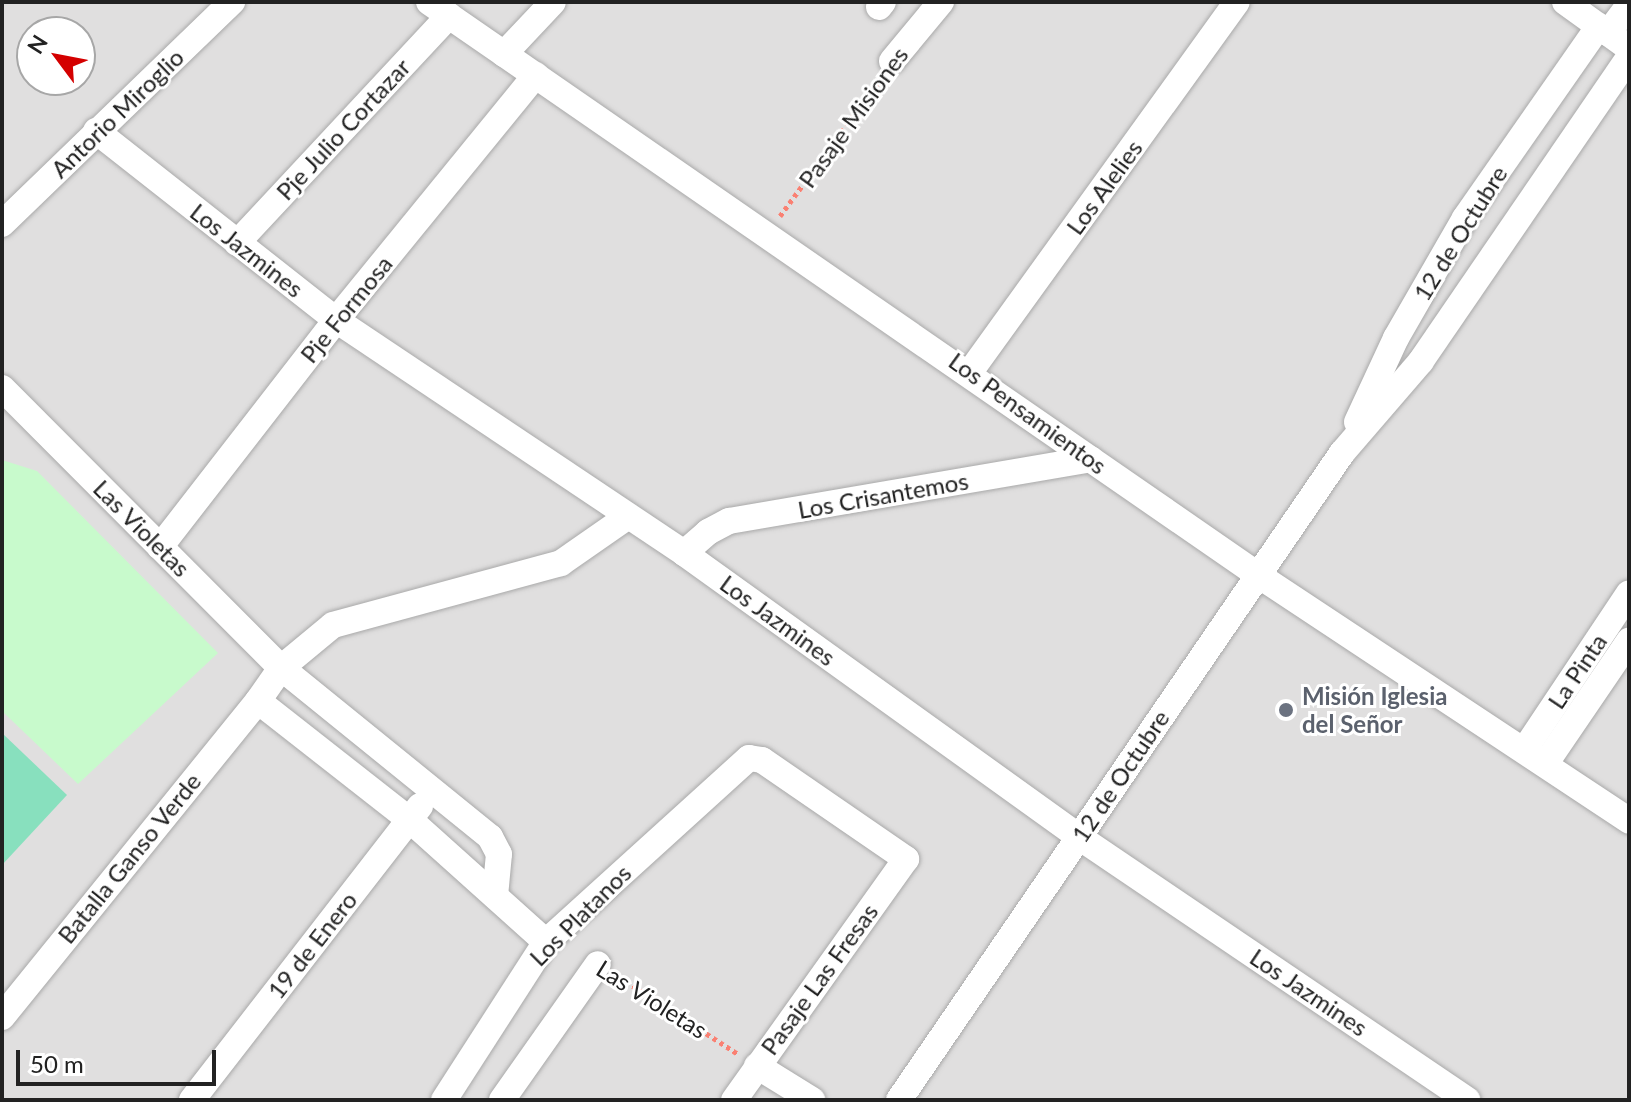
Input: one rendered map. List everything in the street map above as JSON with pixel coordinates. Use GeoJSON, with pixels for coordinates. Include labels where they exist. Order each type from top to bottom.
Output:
{"type":"FeatureCollection","features":[{"type":"Feature","properties":{"kind":"street","name":"Antorio Miroglio"},"geometry":{"type":"LineString","coordinates":[[2,224],[232,2]]}},
{"type":"Feature","properties":{"kind":"street"},"geometry":{"type":"LineString","coordinates":[[504,54],[553,2]]}},
{"type":"Feature","properties":{"kind":"street"},"geometry":{"type":"LineString","coordinates":[[909,40],[920,2]]}},
{"type":"Feature","properties":{"kind":"street","name":"Pasaje Misiones"},"geometry":{"type":"LineString","coordinates":[[892,61],[941,2]]}},
{"type":"Feature","properties":{"kind":"street","name":"Los Alelies"},"geometry":{"type":"LineString","coordinates":[[970,372],[1237,2]]}},
{"type":"Feature","properties":{"kind":"street"},"geometry":{"type":"LineString","coordinates":[[1565,2],[1612,36]]}},
{"type":"Feature","properties":{"kind":"street","name":"12 de Octubre"},"geometry":{"type":"LineString","coordinates":[[1342,453],[1396,338],[1465,218],[1612,36],[1629,5]]}},
{"type":"Feature","properties":{"kind":"street","name":"Los Pensamientos"},"geometry":{"type":"LineString","coordinates":[[439,9],[970,372],[1258,575],[1629,821]]}},
{"type":"Feature","properties":{"kind":"street","name":"Pje Julio Cortazar"},"geometry":{"type":"LineString","coordinates":[[237,243],[439,9]]}},
{"type":"Feature","properties":{"kind":"street","name":"12 de Octubre"},"geometry":{"type":"LineString","coordinates":[[900,1100],[1342,453],[1421,361],[1629,57]]}},
{"type":"Feature","properties":{"kind":"street","name":"Pje Formosa"},"geometry":{"type":"LineString","coordinates":[[160,547],[336,320],[536,75]]}},
{"type":"Feature","properties":{"kind":"street","name":"Los Jazmines"},"geometry":{"type":"LineString","coordinates":[[96,131],[336,320],[684,553],[1079,837],[1467,1100]]}},
{"type":"Feature","properties":{"kind":"street","name":"Las Violetas"},"geometry":{"type":"LineString","coordinates":[[2,388],[281,668],[490,837],[499,854],[495,896]]}},
{"type":"Feature","properties":{"kind":"street","name":"Los Crisantemos"},"geometry":{"type":"LineString","coordinates":[[684,553],[708,532],[729,521],[1091,459]]}},
{"type":"Feature","properties":{"kind":"street"},"geometry":{"type":"LineString","coordinates":[[546,942],[410,820],[258,701],[281,668],[333,625],[561,563],[627,517]]}},
{"type":"Feature","properties":{"kind":"street","name":"La Pinta"},"geometry":{"type":"LineString","coordinates":[[1535,756],[1629,593]]}},
{"type":"Feature","properties":{"kind":"street","name":"La Pinta"},"geometry":{"type":"LineString","coordinates":[[1535,756],[1629,641]]}},
{"type":"Feature","properties":{"kind":"street","name":"Batalla Ganso Verde"},"geometry":{"type":"LineString","coordinates":[[2,1017],[258,701]]}},
{"type":"Feature","properties":{"kind":"street","name":"Los Platanos"},"geometry":{"type":"LineString","coordinates":[[444,1100],[546,942],[749,758],[762,760],[906,859]]}},
{"type":"Feature","properties":{"kind":"street","name":"19 de Enero"},"geometry":{"type":"LineString","coordinates":[[192,1100],[433,790]]}},
{"type":"Feature","properties":{"kind":"street","name":"Pasaje Las Fresas"},"geometry":{"type":"LineString","coordinates":[[734,1100],[906,859]]}},
{"type":"Feature","properties":{"kind":"street","name":"Los Platanos"},"geometry":{"type":"LineString","coordinates":[[502,1100],[598,964]]}},
{"type":"Feature","properties":{"kind":"street"},"geometry":{"type":"LineString","coordinates":[[757,1066],[812,1100]]}},
{"type":"Feature","properties":{"kind":"path","name":"Pasaje Misiones"},"geometry":{"type":"LineString","coordinates":[[767,233],[892,61]]}},
{"type":"Feature","properties":{"kind":"path","name":"Las Violetas"},"geometry":{"type":"LineString","coordinates":[[598,964],[757,1066]]}},
{"type":"Feature","properties":{"kind":"shaded area"},"geometry":{"type":"Polygon","coordinates":[[[2,2],[1629,2],[1629,1100],[2,1100],[2,2]]]}},
{"type":"Feature","properties":{"kind":"green space"},"geometry":{"type":"Polygon","coordinates":[[[2,460],[37,471],[218,653],[78,784],[2,711],[2,460]]]}},
{"type":"Feature","properties":{"kind":"green space"},"geometry":{"type":"Polygon","coordinates":[[[2,733],[67,795],[2,865],[2,733]]]}},
{"type":"Feature","properties":{"kind":"place","name":"Misión Iglesia del Señor"},"geometry":{"type":"Point","coordinates":[1286,710]}}]}
